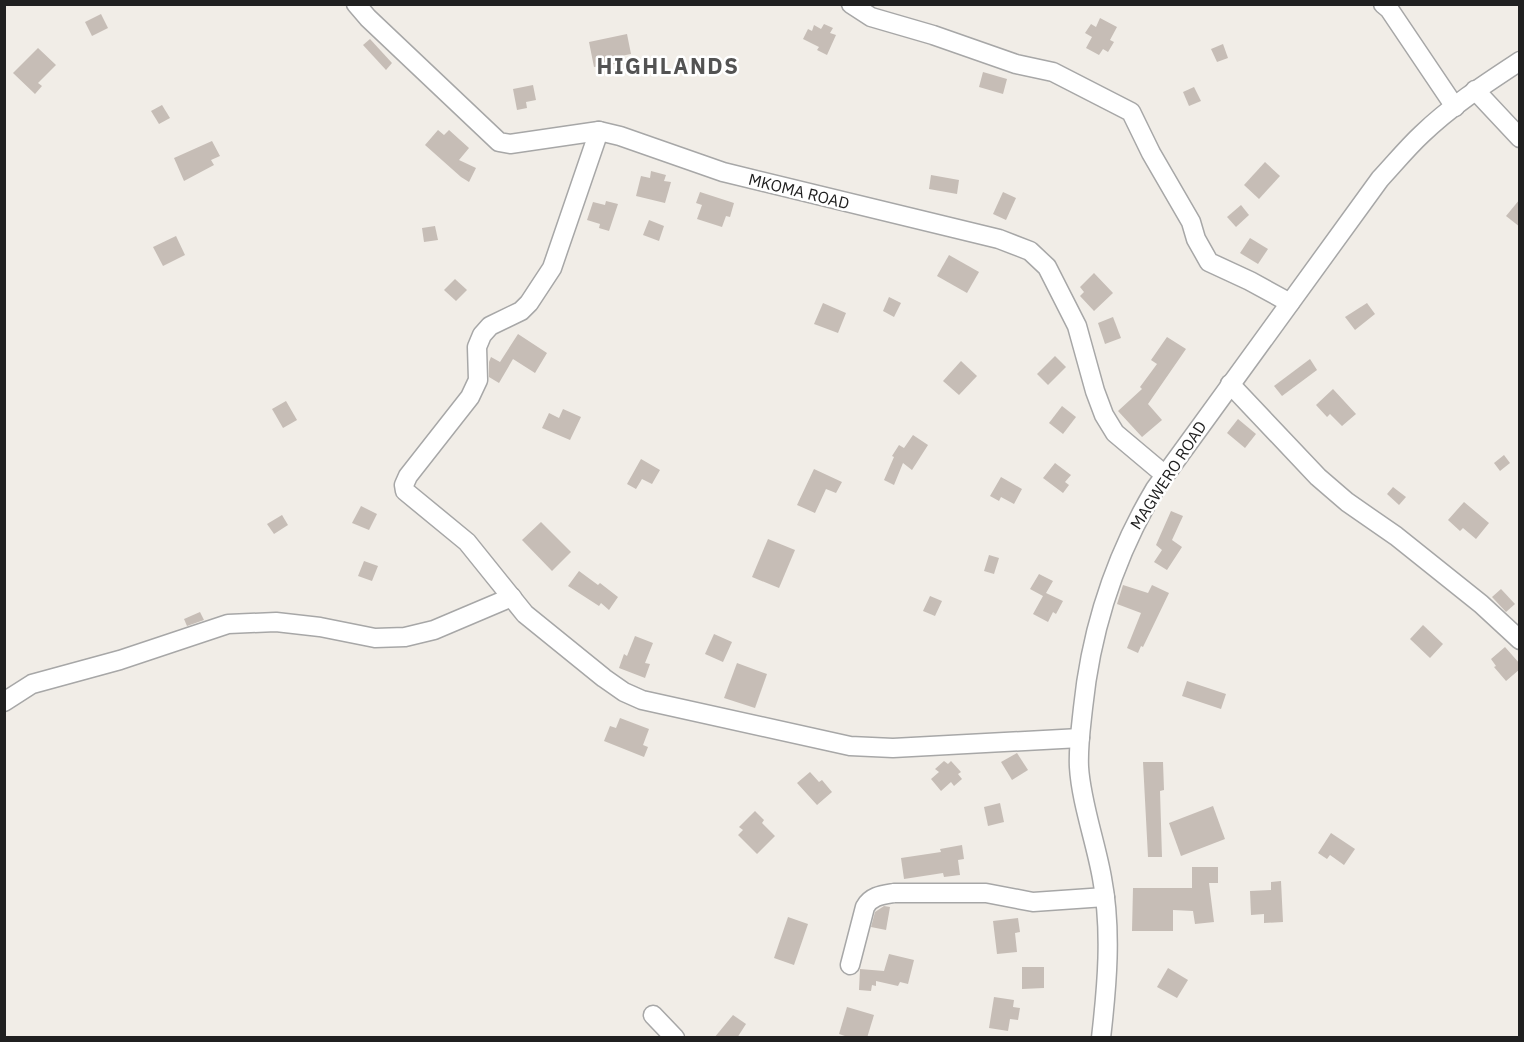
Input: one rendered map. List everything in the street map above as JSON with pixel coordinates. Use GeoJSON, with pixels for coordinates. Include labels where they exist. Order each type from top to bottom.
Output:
{"type":"FeatureCollection","features":[{"type":"Feature","properties":{"kind":"street","name":"MKOMA ROAD"},"geometry":{"type":"LineString","coordinates":[[356,4],[425,73],[500,142],[510,144],[599,131],[620,136],[723,172],[999,239],[1030,250],[1047,267],[1077,326],[1095,391],[1114,433],[1165,475]]}},
{"type":"Feature","properties":{"kind":"street"},"geometry":{"type":"LineString","coordinates":[[851,4],[871,17],[933,35],[1016,64],[1053,72],[1131,112],[1151,153],[1191,222],[1196,239],[1209,262],[1290,303]]}},
{"type":"Feature","properties":{"kind":"street"},"geometry":{"type":"LineString","coordinates":[[1383,4],[1389,9],[1455,107]]}},
{"type":"Feature","properties":{"kind":"street","name":"MAGWERO ROAD"},"geometry":{"type":"LineString","coordinates":[[1101,1038],[1107,963],[1105,897],[1080,776],[1080,738],[1093,642],[1129,535],[1165,475],[1380,179],[1422,135],[1475,90],[1520,62]]}},
{"type":"Feature","properties":{"kind":"street"},"geometry":{"type":"LineString","coordinates":[[1475,90],[1520,138]]}},
{"type":"Feature","properties":{"kind":"street"},"geometry":{"type":"LineString","coordinates":[[599,131],[552,268],[529,303],[520,311],[490,326],[482,335],[477,347],[478,380],[470,397],[408,476],[404,485],[405,491],[467,542],[525,614],[604,678],[624,692],[642,700],[850,746],[893,748],[1080,738]]}},
{"type":"Feature","properties":{"kind":"street"},"geometry":{"type":"LineString","coordinates":[[1230,384],[1318,477],[1347,502],[1396,536],[1481,604],[1520,640]]}},
{"type":"Feature","properties":{"kind":"street"},"geometry":{"type":"LineString","coordinates":[[4,702],[32,684],[120,660],[228,624],[276,622],[320,627],[375,638],[405,637],[434,630],[512,597]]}},
{"type":"Feature","properties":{"kind":"street"},"geometry":{"type":"LineString","coordinates":[[850,965],[866,904],[880,895],[987,893],[1033,902],[1105,897]]}},
{"type":"Feature","properties":{"kind":"street"},"geometry":{"type":"LineString","coordinates":[[653,1015],[675,1038]]}},
{"type":"Feature","properties":{"kind":"building"},"geometry":{"type":"Polygon","coordinates":[[[101,14],[108,28],[92,36],[85,22],[101,14]]]}},
{"type":"Feature","properties":{"kind":"building"},"geometry":{"type":"Polygon","coordinates":[[[1100,18],[1117,27],[1110,40],[1114,42],[1108,52],[1103,49],[1099,55],[1086,48],[1092,37],[1085,33],[1091,24],[1096,27],[1100,18]]]}},
{"type":"Feature","properties":{"kind":"building"},"geometry":{"type":"Polygon","coordinates":[[[824,24],[833,28],[830,33],[836,35],[827,55],[817,50],[819,47],[803,39],[808,29],[812,31],[814,25],[821,29],[824,24]]]}},
{"type":"Feature","properties":{"kind":"building"},"geometry":{"type":"Polygon","coordinates":[[[627,34],[631,54],[621,56],[623,63],[594,67],[589,42],[627,34]]]}},
{"type":"Feature","properties":{"kind":"building"},"geometry":{"type":"Polygon","coordinates":[[[370,39],[392,63],[386,70],[363,45],[370,39]]]}},
{"type":"Feature","properties":{"kind":"building"},"geometry":{"type":"Polygon","coordinates":[[[1223,44],[1228,58],[1217,62],[1211,49],[1223,44]]]}},
{"type":"Feature","properties":{"kind":"building"},"geometry":{"type":"Polygon","coordinates":[[[38,48],[56,65],[38,83],[42,86],[35,94],[13,73],[38,48]]]}},
{"type":"Feature","properties":{"kind":"building"},"geometry":{"type":"Polygon","coordinates":[[[983,72],[1007,79],[1003,94],[979,87],[983,72]]]}},
{"type":"Feature","properties":{"kind":"building"},"geometry":{"type":"Polygon","coordinates":[[[533,85],[536,100],[526,102],[527,108],[517,110],[513,89],[533,85]]]}},
{"type":"Feature","properties":{"kind":"building"},"geometry":{"type":"Polygon","coordinates":[[[1194,87],[1201,101],[1189,106],[1183,92],[1194,87]]]}},
{"type":"Feature","properties":{"kind":"building"},"geometry":{"type":"Polygon","coordinates":[[[162,105],[170,118],[159,124],[151,111],[162,105]]]}},
{"type":"Feature","properties":{"kind":"building"},"geometry":{"type":"Polygon","coordinates":[[[438,130],[444,135],[449,130],[469,148],[459,160],[476,168],[469,182],[425,145],[438,130]]]}},
{"type":"Feature","properties":{"kind":"building"},"geometry":{"type":"Polygon","coordinates":[[[212,141],[220,156],[211,160],[214,165],[184,181],[174,158],[212,141]]]}},
{"type":"Feature","properties":{"kind":"building"},"geometry":{"type":"Polygon","coordinates":[[[1265,162],[1280,176],[1259,199],[1244,185],[1265,162]]]}},
{"type":"Feature","properties":{"kind":"building"},"geometry":{"type":"Polygon","coordinates":[[[651,171],[666,175],[664,181],[671,182],[665,203],[636,196],[641,176],[650,178],[651,171]]]}},
{"type":"Feature","properties":{"kind":"building"},"geometry":{"type":"Polygon","coordinates":[[[931,175],[959,180],[957,194],[929,189],[931,175]]]}},
{"type":"Feature","properties":{"kind":"building"},"geometry":{"type":"Polygon","coordinates":[[[700,192],[734,203],[730,217],[726,216],[722,227],[697,219],[702,205],[696,203],[700,192]]]}},
{"type":"Feature","properties":{"kind":"building"},"geometry":{"type":"Polygon","coordinates":[[[1003,192],[1016,198],[1006,220],[993,214],[1003,192]]]}},
{"type":"Feature","properties":{"kind":"building"},"geometry":{"type":"Polygon","coordinates":[[[1520,199],[1520,227],[1506,216],[1520,199]]]}},
{"type":"Feature","properties":{"kind":"building"},"geometry":{"type":"Polygon","coordinates":[[[606,201],[618,204],[609,231],[599,228],[600,224],[587,220],[593,202],[605,205],[606,201]]]}},
{"type":"Feature","properties":{"kind":"building"},"geometry":{"type":"Polygon","coordinates":[[[1241,205],[1249,215],[1236,227],[1227,217],[1241,205]]]}},
{"type":"Feature","properties":{"kind":"building"},"geometry":{"type":"Polygon","coordinates":[[[649,220],[664,226],[659,241],[643,235],[649,220]]]}},
{"type":"Feature","properties":{"kind":"building"},"geometry":{"type":"Polygon","coordinates":[[[435,226],[438,240],[424,242],[422,228],[435,226]]]}},
{"type":"Feature","properties":{"kind":"building"},"geometry":{"type":"Polygon","coordinates":[[[176,236],[185,255],[163,266],[153,247],[176,236]]]}},
{"type":"Feature","properties":{"kind":"building"},"geometry":{"type":"Polygon","coordinates":[[[1250,238],[1268,249],[1258,264],[1240,253],[1250,238]]]}},
{"type":"Feature","properties":{"kind":"building"},"geometry":{"type":"Polygon","coordinates":[[[949,255],[979,272],[967,293],[937,276],[949,255]]]}},
{"type":"Feature","properties":{"kind":"building"},"geometry":{"type":"Polygon","coordinates":[[[1094,273],[1113,293],[1094,311],[1080,296],[1084,292],[1080,287],[1094,273]]]}},
{"type":"Feature","properties":{"kind":"building"},"geometry":{"type":"Polygon","coordinates":[[[455,279],[467,290],[456,301],[444,290],[455,279]]]}},
{"type":"Feature","properties":{"kind":"building"},"geometry":{"type":"Polygon","coordinates":[[[889,297],[901,303],[894,317],[883,311],[889,297]]]}},
{"type":"Feature","properties":{"kind":"building"},"geometry":{"type":"Polygon","coordinates":[[[823,303],[846,313],[838,333],[814,324],[823,303]]]}},
{"type":"Feature","properties":{"kind":"building"},"geometry":{"type":"Polygon","coordinates":[[[1367,303],[1375,314],[1355,330],[1345,317],[1367,303]]]}},
{"type":"Feature","properties":{"kind":"building"},"geometry":{"type":"Polygon","coordinates":[[[1113,317],[1121,338],[1105,344],[1098,323],[1113,317]]]}},
{"type":"Feature","properties":{"kind":"building"},"geometry":{"type":"Polygon","coordinates":[[[518,334],[547,353],[535,373],[513,359],[499,383],[489,377],[489,362],[491,357],[500,362],[518,334]]]}},
{"type":"Feature","properties":{"kind":"building"},"geometry":{"type":"Polygon","coordinates":[[[1167,337],[1186,349],[1148,404],[1162,420],[1142,437],[1118,411],[1142,389],[1140,387],[1157,364],[1151,360],[1167,337]]]}},
{"type":"Feature","properties":{"kind":"building"},"geometry":{"type":"Polygon","coordinates":[[[1055,356],[1066,367],[1048,385],[1037,374],[1055,356]]]}},
{"type":"Feature","properties":{"kind":"building"},"geometry":{"type":"Polygon","coordinates":[[[1310,359],[1317,370],[1282,396],[1274,386],[1310,359]]]}},
{"type":"Feature","properties":{"kind":"building"},"geometry":{"type":"Polygon","coordinates":[[[961,361],[977,376],[959,395],[943,381],[961,361]]]}},
{"type":"Feature","properties":{"kind":"building"},"geometry":{"type":"Polygon","coordinates":[[[1333,389],[1356,414],[1342,426],[1330,414],[1327,417],[1316,405],[1333,389]]]}},
{"type":"Feature","properties":{"kind":"building"},"geometry":{"type":"Polygon","coordinates":[[[286,401],[297,420],[283,428],[272,409],[286,401]]]}},
{"type":"Feature","properties":{"kind":"building"},"geometry":{"type":"Polygon","coordinates":[[[1062,406],[1076,417],[1063,434],[1049,423],[1062,406]]]}},
{"type":"Feature","properties":{"kind":"building"},"geometry":{"type":"Polygon","coordinates":[[[563,409],[581,417],[570,440],[542,428],[549,413],[559,418],[563,409]]]}},
{"type":"Feature","properties":{"kind":"building"},"geometry":{"type":"Polygon","coordinates":[[[1238,419],[1256,434],[1245,448],[1227,433],[1238,419]]]}},
{"type":"Feature","properties":{"kind":"building"},"geometry":{"type":"Polygon","coordinates":[[[913,435],[928,445],[912,470],[903,463],[894,485],[884,480],[894,457],[892,456],[899,445],[904,448],[913,435]]]}},
{"type":"Feature","properties":{"kind":"building"},"geometry":{"type":"Polygon","coordinates":[[[1504,455],[1510,463],[1500,471],[1494,463],[1504,455]]]}},
{"type":"Feature","properties":{"kind":"building"},"geometry":{"type":"Polygon","coordinates":[[[641,459],[660,470],[652,484],[642,479],[636,489],[627,484],[641,459]]]}},
{"type":"Feature","properties":{"kind":"building"},"geometry":{"type":"Polygon","coordinates":[[[1055,463],[1071,475],[1065,482],[1069,485],[1063,493],[1043,478],[1055,463]]]}},
{"type":"Feature","properties":{"kind":"building"},"geometry":{"type":"Polygon","coordinates":[[[814,469],[842,482],[836,493],[826,489],[815,513],[797,505],[814,469]]]}},
{"type":"Feature","properties":{"kind":"building"},"geometry":{"type":"Polygon","coordinates":[[[1001,477],[1022,489],[1014,504],[1001,497],[999,501],[990,496],[1001,477]]]}},
{"type":"Feature","properties":{"kind":"building"},"geometry":{"type":"Polygon","coordinates":[[[1393,487],[1406,497],[1399,505],[1387,494],[1393,487]]]}},
{"type":"Feature","properties":{"kind":"building"},"geometry":{"type":"Polygon","coordinates":[[[1464,502],[1489,523],[1476,539],[1463,528],[1460,531],[1448,520],[1464,502]]]}},
{"type":"Feature","properties":{"kind":"building"},"geometry":{"type":"Polygon","coordinates":[[[361,506],[377,514],[369,530],[352,523],[361,506]]]}},
{"type":"Feature","properties":{"kind":"building"},"geometry":{"type":"Polygon","coordinates":[[[1171,511],[1183,516],[1172,540],[1182,547],[1167,570],[1154,562],[1162,550],[1156,545],[1171,511]]]}},
{"type":"Feature","properties":{"kind":"building"},"geometry":{"type":"Polygon","coordinates":[[[282,515],[288,525],[274,534],[267,524],[282,515]]]}},
{"type":"Feature","properties":{"kind":"building"},"geometry":{"type":"Polygon","coordinates":[[[541,522],[571,552],[552,571],[522,540],[541,522]]]}},
{"type":"Feature","properties":{"kind":"building"},"geometry":{"type":"Polygon","coordinates":[[[768,539],[795,550],[779,588],[752,577],[768,539]]]}},
{"type":"Feature","properties":{"kind":"building"},"geometry":{"type":"Polygon","coordinates":[[[989,555],[999,558],[994,574],[984,571],[989,555]]]}},
{"type":"Feature","properties":{"kind":"building"},"geometry":{"type":"Polygon","coordinates":[[[364,561],[378,566],[372,581],[358,576],[364,561]]]}},
{"type":"Feature","properties":{"kind":"building"},"geometry":{"type":"Polygon","coordinates":[[[579,571],[618,597],[609,610],[601,603],[599,606],[568,586],[579,571]]]}},
{"type":"Feature","properties":{"kind":"building"},"geometry":{"type":"Polygon","coordinates":[[[1039,574],[1053,581],[1046,593],[1063,601],[1056,614],[1053,612],[1048,622],[1033,614],[1043,596],[1030,589],[1039,574]]]}},
{"type":"Feature","properties":{"kind":"building"},"geometry":{"type":"Polygon","coordinates":[[[1123,585],[1148,593],[1152,585],[1169,593],[1138,653],[1127,648],[1141,613],[1117,604],[1123,585]]]}},
{"type":"Feature","properties":{"kind":"building"},"geometry":{"type":"Polygon","coordinates":[[[1501,589],[1515,604],[1506,612],[1492,597],[1501,589]]]}},
{"type":"Feature","properties":{"kind":"building"},"geometry":{"type":"Polygon","coordinates":[[[930,596],[942,601],[935,616],[923,611],[930,596]]]}},
{"type":"Feature","properties":{"kind":"building"},"geometry":{"type":"Polygon","coordinates":[[[200,612],[204,620],[187,626],[184,619],[200,612]]]}},
{"type":"Feature","properties":{"kind":"building"},"geometry":{"type":"Polygon","coordinates":[[[1423,625],[1443,644],[1430,658],[1410,639],[1423,625]]]}},
{"type":"Feature","properties":{"kind":"building"},"geometry":{"type":"Polygon","coordinates":[[[714,634],[732,642],[723,662],[705,654],[714,634]]]}},
{"type":"Feature","properties":{"kind":"building"},"geometry":{"type":"Polygon","coordinates":[[[635,636],[653,643],[645,663],[650,664],[645,678],[619,668],[635,636]]]}},
{"type":"Feature","properties":{"kind":"building"},"geometry":{"type":"Polygon","coordinates":[[[1505,647],[1520,664],[1520,669],[1506,681],[1494,667],[1496,666],[1491,659],[1505,647]]]}},
{"type":"Feature","properties":{"kind":"building"},"geometry":{"type":"Polygon","coordinates":[[[737,663],[767,674],[755,708],[724,698],[737,663]]]}},
{"type":"Feature","properties":{"kind":"building"},"geometry":{"type":"Polygon","coordinates":[[[1187,681],[1226,694],[1221,709],[1182,696],[1187,681]]]}},
{"type":"Feature","properties":{"kind":"building"},"geometry":{"type":"Polygon","coordinates":[[[620,718],[649,729],[643,745],[648,747],[644,757],[604,741],[610,726],[616,728],[620,718]]]}},
{"type":"Feature","properties":{"kind":"building"},"geometry":{"type":"Polygon","coordinates":[[[1017,753],[1028,770],[1012,780],[1001,762],[1017,753]]]}},
{"type":"Feature","properties":{"kind":"building"},"geometry":{"type":"Polygon","coordinates":[[[944,761],[948,764],[951,761],[961,772],[958,774],[962,779],[954,786],[951,782],[941,791],[931,779],[939,772],[935,769],[944,761]]]}},
{"type":"Feature","properties":{"kind":"building"},"geometry":{"type":"Polygon","coordinates":[[[1143,762],[1163,762],[1164,790],[1160,791],[1162,857],[1148,857],[1143,762]]]}},
{"type":"Feature","properties":{"kind":"building"},"geometry":{"type":"Polygon","coordinates":[[[810,772],[819,782],[822,780],[832,792],[817,805],[797,783],[810,772]]]}},
{"type":"Feature","properties":{"kind":"building"},"geometry":{"type":"Polygon","coordinates":[[[1000,803],[1004,822],[988,826],[984,807],[1000,803]]]}},
{"type":"Feature","properties":{"kind":"building"},"geometry":{"type":"Polygon","coordinates":[[[1213,806],[1225,839],[1181,856],[1169,823],[1213,806]]]}},
{"type":"Feature","properties":{"kind":"building"},"geometry":{"type":"Polygon","coordinates":[[[755,811],[764,820],[762,823],[775,836],[757,854],[738,835],[743,830],[739,827],[755,811]]]}},
{"type":"Feature","properties":{"kind":"building"},"geometry":{"type":"Polygon","coordinates":[[[1331,833],[1355,849],[1344,865],[1330,855],[1327,859],[1318,853],[1331,833]]]}},
{"type":"Feature","properties":{"kind":"building"},"geometry":{"type":"Polygon","coordinates":[[[962,845],[964,859],[958,860],[960,875],[944,877],[943,873],[904,879],[901,858],[941,852],[940,849],[962,845]]]}},
{"type":"Feature","properties":{"kind":"building"},"geometry":{"type":"Polygon","coordinates":[[[1192,867],[1218,867],[1218,883],[1209,883],[1214,922],[1195,924],[1193,911],[1173,910],[1173,931],[1132,931],[1133,888],[1192,888],[1192,867]]]}},
{"type":"Feature","properties":{"kind":"building"},"geometry":{"type":"Polygon","coordinates":[[[1281,881],[1283,922],[1264,923],[1264,914],[1251,915],[1250,891],[1271,890],[1271,882],[1281,881]]]}},
{"type":"Feature","properties":{"kind":"building"},"geometry":{"type":"Polygon","coordinates":[[[884,906],[890,907],[886,930],[871,927],[875,912],[884,906]]]}},
{"type":"Feature","properties":{"kind":"building"},"geometry":{"type":"Polygon","coordinates":[[[788,917],[808,924],[794,965],[774,958],[788,917]]]}},
{"type":"Feature","properties":{"kind":"building"},"geometry":{"type":"Polygon","coordinates":[[[1018,918],[1020,932],[1015,933],[1017,952],[997,954],[993,921],[1018,918]]]}},
{"type":"Feature","properties":{"kind":"building"},"geometry":{"type":"Polygon","coordinates":[[[889,954],[914,960],[908,984],[900,982],[898,986],[876,981],[876,986],[872,985],[871,991],[859,990],[860,969],[884,971],[889,954]]]}},
{"type":"Feature","properties":{"kind":"building"},"geometry":{"type":"Polygon","coordinates":[[[1022,967],[1044,967],[1044,988],[1022,989],[1022,967]]]}},
{"type":"Feature","properties":{"kind":"building"},"geometry":{"type":"Polygon","coordinates":[[[1168,968],[1188,980],[1177,998],[1157,987],[1168,968]]]}},
{"type":"Feature","properties":{"kind":"building"},"geometry":{"type":"Polygon","coordinates":[[[994,997],[1014,1000],[1013,1007],[1020,1008],[1018,1020],[1010,1019],[1008,1031],[989,1028],[994,997]]]}},
{"type":"Feature","properties":{"kind":"building"},"geometry":{"type":"Polygon","coordinates":[[[847,1007],[874,1015],[867,1038],[851,1038],[839,1034],[847,1007]]]}},
{"type":"Feature","properties":{"kind":"building"},"geometry":{"type":"Polygon","coordinates":[[[733,1015],[746,1024],[737,1038],[714,1038],[733,1015]]]}},
{"type":"Feature","properties":{"kind":"district","name":"HIGHLANDS"},"geometry":{"type":"Point","coordinates":[668,65]}}]}
